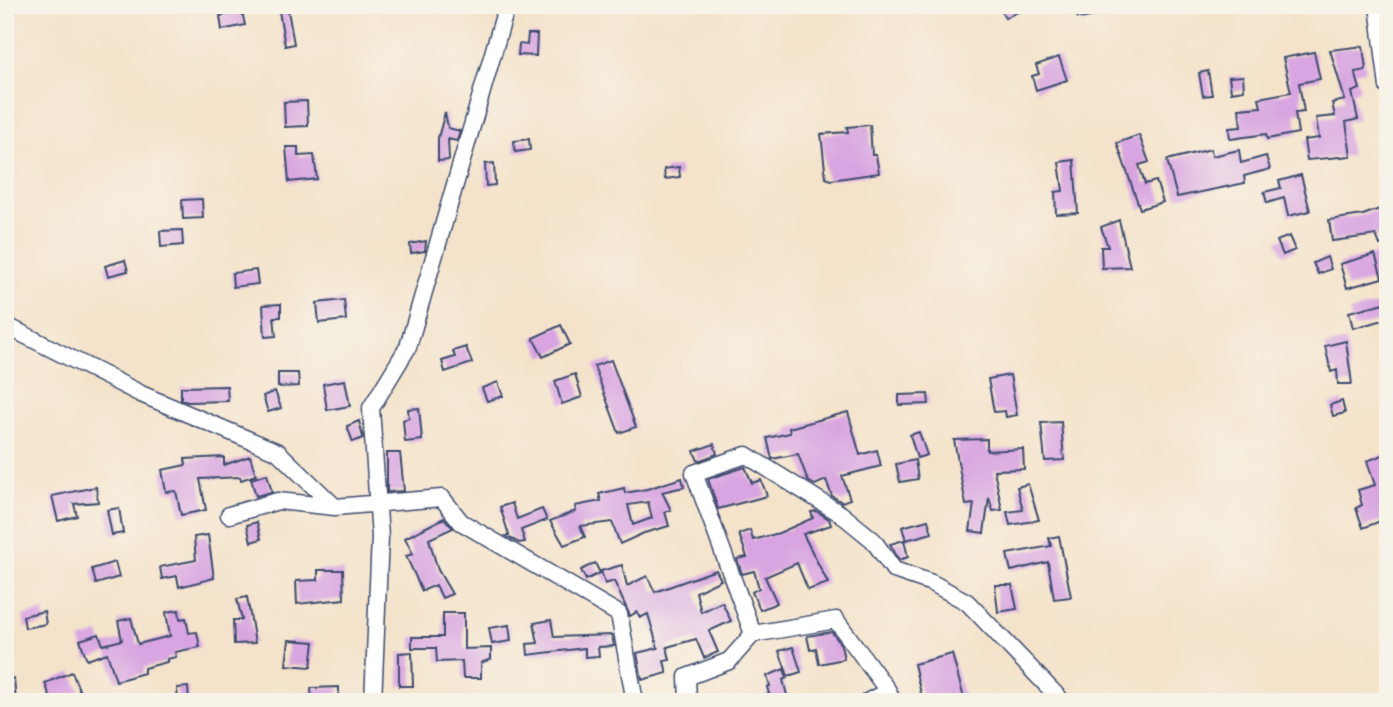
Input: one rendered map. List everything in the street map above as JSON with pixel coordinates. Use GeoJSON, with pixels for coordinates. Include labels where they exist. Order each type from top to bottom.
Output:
{"type":"FeatureCollection","features":[{"type":"Feature","properties":{"kind":"street"},"geometry":{"type":"LineString","coordinates":[[373,702],[380,537],[371,408],[408,346],[506,5]]}},
{"type":"Feature","properties":{"kind":"street"},"geometry":{"type":"LineString","coordinates":[[1080,5],[1082,10],[1107,5]]}},
{"type":"Feature","properties":{"kind":"street"},"geometry":{"type":"LineString","coordinates":[[1378,5],[1384,27],[1388,87]]}},
{"type":"Feature","properties":{"kind":"street"},"geometry":{"type":"LineString","coordinates":[[5,325],[141,394],[278,452],[335,507]]}},
{"type":"Feature","properties":{"kind":"street"},"geometry":{"type":"LineString","coordinates":[[753,634],[694,473],[746,455],[841,514],[873,540],[894,570],[932,583],[967,602],[1063,702]]}},
{"type":"Feature","properties":{"kind":"street"},"geometry":{"type":"LineString","coordinates":[[229,515],[278,501],[335,507],[442,498],[461,522],[620,614],[635,702]]}},
{"type":"Feature","properties":{"kind":"street"},"geometry":{"type":"LineString","coordinates":[[688,702],[687,677],[729,661],[753,634],[836,620],[890,696],[867,702]]}},
{"type":"Feature","properties":{"kind":"building"},"geometry":{"type":"Polygon","coordinates":[[[278,5],[287,5],[294,44],[285,46],[278,5]]]}},
{"type":"Feature","properties":{"kind":"building"},"geometry":{"type":"Polygon","coordinates":[[[999,5],[1032,5],[1005,18],[999,5]]]}},
{"type":"Feature","properties":{"kind":"building"},"geometry":{"type":"Polygon","coordinates":[[[242,12],[245,25],[222,30],[220,16],[242,12]]]}},
{"type":"Feature","properties":{"kind":"building"},"geometry":{"type":"Polygon","coordinates":[[[528,34],[537,34],[536,56],[518,55],[519,44],[527,45],[528,34]]]}},
{"type":"Feature","properties":{"kind":"building"},"geometry":{"type":"Polygon","coordinates":[[[1363,46],[1366,70],[1355,72],[1360,89],[1352,92],[1358,119],[1346,122],[1351,156],[1307,160],[1304,140],[1319,138],[1316,118],[1335,116],[1332,103],[1345,100],[1330,50],[1363,46]]]}},
{"type":"Feature","properties":{"kind":"building"},"geometry":{"type":"Polygon","coordinates":[[[1314,52],[1320,79],[1299,83],[1304,112],[1295,113],[1298,133],[1267,139],[1266,134],[1230,139],[1229,128],[1241,127],[1239,109],[1261,107],[1259,98],[1291,92],[1283,58],[1314,52]]]}},
{"type":"Feature","properties":{"kind":"building"},"geometry":{"type":"Polygon","coordinates":[[[1059,57],[1067,80],[1036,90],[1032,76],[1039,74],[1036,65],[1059,57]]]}},
{"type":"Feature","properties":{"kind":"building"},"geometry":{"type":"Polygon","coordinates":[[[1208,71],[1212,95],[1203,96],[1199,73],[1208,71]]]}},
{"type":"Feature","properties":{"kind":"building"},"geometry":{"type":"Polygon","coordinates":[[[1243,76],[1244,90],[1231,92],[1229,77],[1243,76]]]}},
{"type":"Feature","properties":{"kind":"building"},"geometry":{"type":"Polygon","coordinates":[[[307,101],[308,126],[285,127],[284,102],[307,101]]]}},
{"type":"Feature","properties":{"kind":"building"},"geometry":{"type":"Polygon","coordinates":[[[445,112],[448,128],[460,131],[457,141],[448,139],[449,160],[438,161],[438,138],[445,112]]]}},
{"type":"Feature","properties":{"kind":"building"},"geometry":{"type":"Polygon","coordinates":[[[870,125],[872,155],[876,155],[879,173],[831,180],[826,178],[821,134],[848,132],[847,127],[870,125]]]}},
{"type":"Feature","properties":{"kind":"building"},"geometry":{"type":"Polygon","coordinates":[[[1139,135],[1149,162],[1139,165],[1145,184],[1156,181],[1163,202],[1140,209],[1117,143],[1139,135]]]}},
{"type":"Feature","properties":{"kind":"building"},"geometry":{"type":"Polygon","coordinates":[[[529,139],[530,150],[515,152],[514,141],[529,139]]]}},
{"type":"Feature","properties":{"kind":"building"},"geometry":{"type":"Polygon","coordinates":[[[286,147],[298,147],[298,156],[314,155],[317,179],[289,182],[286,147]]]}},
{"type":"Feature","properties":{"kind":"building"},"geometry":{"type":"Polygon","coordinates":[[[1211,149],[1212,156],[1239,150],[1241,163],[1266,156],[1270,169],[1244,176],[1245,183],[1177,197],[1167,160],[1211,149]]]}},
{"type":"Feature","properties":{"kind":"building"},"geometry":{"type":"Polygon","coordinates":[[[1074,160],[1078,213],[1056,214],[1055,192],[1063,191],[1059,162],[1074,160]]]}},
{"type":"Feature","properties":{"kind":"building"},"geometry":{"type":"Polygon","coordinates":[[[494,163],[495,185],[486,186],[485,164],[494,163]]]}},
{"type":"Feature","properties":{"kind":"building"},"geometry":{"type":"Polygon","coordinates":[[[679,167],[680,177],[665,179],[664,169],[679,167]]]}},
{"type":"Feature","properties":{"kind":"building"},"geometry":{"type":"Polygon","coordinates":[[[1301,175],[1310,211],[1288,216],[1284,198],[1267,203],[1264,192],[1281,188],[1279,181],[1301,175]]]}},
{"type":"Feature","properties":{"kind":"building"},"geometry":{"type":"Polygon","coordinates":[[[202,199],[203,218],[183,219],[182,200],[202,199]]]}},
{"type":"Feature","properties":{"kind":"building"},"geometry":{"type":"Polygon","coordinates":[[[1388,206],[1388,242],[1380,245],[1376,235],[1332,241],[1329,220],[1363,215],[1388,206]]]}},
{"type":"Feature","properties":{"kind":"building"},"geometry":{"type":"Polygon","coordinates":[[[1119,220],[1130,267],[1102,268],[1101,247],[1108,247],[1101,227],[1119,220]]]}},
{"type":"Feature","properties":{"kind":"building"},"geometry":{"type":"Polygon","coordinates":[[[182,230],[183,245],[161,247],[160,231],[182,230]]]}},
{"type":"Feature","properties":{"kind":"building"},"geometry":{"type":"Polygon","coordinates":[[[1289,236],[1295,250],[1283,255],[1277,241],[1289,236]]]}},
{"type":"Feature","properties":{"kind":"building"},"geometry":{"type":"Polygon","coordinates":[[[426,241],[425,251],[411,253],[410,244],[426,241]]]}},
{"type":"Feature","properties":{"kind":"building"},"geometry":{"type":"Polygon","coordinates":[[[1375,254],[1382,278],[1347,288],[1340,264],[1375,254]]]}},
{"type":"Feature","properties":{"kind":"building"},"geometry":{"type":"Polygon","coordinates":[[[1327,257],[1331,269],[1318,274],[1313,263],[1327,257]]]}},
{"type":"Feature","properties":{"kind":"building"},"geometry":{"type":"Polygon","coordinates":[[[125,260],[128,271],[108,276],[105,266],[125,260]]]}},
{"type":"Feature","properties":{"kind":"building"},"geometry":{"type":"Polygon","coordinates":[[[256,270],[258,284],[233,287],[232,273],[256,270]]]}},
{"type":"Feature","properties":{"kind":"building"},"geometry":{"type":"Polygon","coordinates":[[[344,300],[346,320],[319,323],[317,303],[344,300]]]}},
{"type":"Feature","properties":{"kind":"building"},"geometry":{"type":"Polygon","coordinates":[[[1388,302],[1388,319],[1353,328],[1349,312],[1388,302]]]}},
{"type":"Feature","properties":{"kind":"building"},"geometry":{"type":"Polygon","coordinates":[[[281,304],[281,317],[274,317],[276,336],[265,337],[263,305],[281,304]]]}},
{"type":"Feature","properties":{"kind":"building"},"geometry":{"type":"Polygon","coordinates":[[[561,325],[570,344],[543,357],[533,338],[561,325]]]}},
{"type":"Feature","properties":{"kind":"building"},"geometry":{"type":"Polygon","coordinates":[[[1346,341],[1352,384],[1338,384],[1337,370],[1331,372],[1325,346],[1346,341]]]}},
{"type":"Feature","properties":{"kind":"building"},"geometry":{"type":"Polygon","coordinates":[[[466,347],[472,363],[445,372],[442,361],[455,357],[453,351],[466,347]]]}},
{"type":"Feature","properties":{"kind":"building"},"geometry":{"type":"Polygon","coordinates":[[[611,360],[636,427],[619,433],[594,366],[611,360]]]}},
{"type":"Feature","properties":{"kind":"building"},"geometry":{"type":"Polygon","coordinates":[[[278,373],[298,373],[299,386],[278,387],[278,373]]]}},
{"type":"Feature","properties":{"kind":"building"},"geometry":{"type":"Polygon","coordinates":[[[575,374],[582,397],[562,404],[555,381],[575,374]]]}},
{"type":"Feature","properties":{"kind":"building"},"geometry":{"type":"Polygon","coordinates":[[[1010,375],[1017,415],[1006,417],[1005,411],[994,412],[988,379],[1010,375]]]}},
{"type":"Feature","properties":{"kind":"building"},"geometry":{"type":"Polygon","coordinates":[[[345,380],[350,406],[327,410],[323,384],[345,380]]]}},
{"type":"Feature","properties":{"kind":"building"},"geometry":{"type":"Polygon","coordinates":[[[498,382],[503,396],[487,401],[482,388],[498,382]]]}},
{"type":"Feature","properties":{"kind":"building"},"geometry":{"type":"Polygon","coordinates":[[[227,386],[228,401],[181,400],[181,387],[227,386]]]}},
{"type":"Feature","properties":{"kind":"building"},"geometry":{"type":"Polygon","coordinates":[[[275,391],[281,408],[268,412],[263,396],[275,391]]]}},
{"type":"Feature","properties":{"kind":"building"},"geometry":{"type":"Polygon","coordinates":[[[928,394],[929,404],[899,405],[899,395],[928,394]]]}},
{"type":"Feature","properties":{"kind":"building"},"geometry":{"type":"Polygon","coordinates":[[[1342,401],[1345,413],[1333,416],[1330,405],[1342,401]]]}},
{"type":"Feature","properties":{"kind":"building"},"geometry":{"type":"Polygon","coordinates":[[[419,408],[422,440],[405,442],[403,420],[409,418],[408,409],[419,408]]]}},
{"type":"Feature","properties":{"kind":"building"},"geometry":{"type":"Polygon","coordinates":[[[848,412],[860,455],[877,450],[881,466],[842,476],[850,499],[842,502],[832,496],[826,480],[815,485],[808,481],[798,454],[772,459],[767,438],[790,433],[789,428],[848,412]]]}},
{"type":"Feature","properties":{"kind":"building"},"geometry":{"type":"Polygon","coordinates":[[[359,421],[363,438],[353,442],[347,426],[359,421]]]}},
{"type":"Feature","properties":{"kind":"building"},"geometry":{"type":"Polygon","coordinates":[[[1061,422],[1064,460],[1045,461],[1041,423],[1061,422]]]}},
{"type":"Feature","properties":{"kind":"building"},"geometry":{"type":"Polygon","coordinates":[[[919,432],[927,455],[917,458],[910,435],[919,432]]]}},
{"type":"Feature","properties":{"kind":"building"},"geometry":{"type":"Polygon","coordinates":[[[987,439],[987,451],[1023,449],[1024,469],[994,470],[1002,510],[993,511],[989,498],[984,533],[970,531],[974,504],[966,505],[954,440],[987,439]]]}},
{"type":"Feature","properties":{"kind":"building"},"geometry":{"type":"Polygon","coordinates":[[[714,444],[717,454],[698,461],[694,451],[714,444]]]}},
{"type":"Feature","properties":{"kind":"building"},"geometry":{"type":"Polygon","coordinates":[[[387,453],[400,453],[404,491],[387,492],[387,453]]]}},
{"type":"Feature","properties":{"kind":"building"},"geometry":{"type":"Polygon","coordinates":[[[1385,454],[1388,463],[1388,518],[1363,528],[1356,508],[1362,505],[1358,490],[1375,485],[1367,461],[1385,454]]]}},
{"type":"Feature","properties":{"kind":"building"},"geometry":{"type":"Polygon","coordinates":[[[250,456],[256,475],[241,480],[240,477],[200,479],[206,510],[181,515],[176,491],[166,492],[162,470],[186,465],[185,459],[224,457],[224,465],[250,456]]]}},
{"type":"Feature","properties":{"kind":"building"},"geometry":{"type":"Polygon","coordinates":[[[915,460],[918,479],[900,482],[896,464],[915,460]]]}},
{"type":"Feature","properties":{"kind":"building"},"geometry":{"type":"Polygon","coordinates":[[[745,467],[752,483],[761,480],[767,496],[718,509],[708,479],[745,467]]]}},
{"type":"Feature","properties":{"kind":"building"},"geometry":{"type":"Polygon","coordinates":[[[267,474],[272,492],[256,496],[251,479],[267,474]]]}},
{"type":"Feature","properties":{"kind":"building"},"geometry":{"type":"Polygon","coordinates":[[[682,478],[684,487],[662,492],[671,510],[665,512],[669,526],[620,544],[612,522],[580,526],[585,537],[564,545],[550,521],[576,511],[575,506],[601,501],[599,494],[624,488],[625,493],[682,478]],[[648,502],[628,505],[633,525],[652,518],[648,502]]]}},
{"type":"Feature","properties":{"kind":"building"},"geometry":{"type":"Polygon","coordinates":[[[1028,484],[1039,520],[1010,525],[1007,512],[1023,510],[1017,487],[1028,484]]]}},
{"type":"Feature","properties":{"kind":"building"},"geometry":{"type":"Polygon","coordinates":[[[96,487],[98,502],[74,504],[77,516],[58,521],[52,496],[96,487]]]}},
{"type":"Feature","properties":{"kind":"building"},"geometry":{"type":"Polygon","coordinates":[[[512,503],[517,519],[542,509],[547,520],[521,530],[525,542],[519,543],[506,536],[509,535],[500,507],[512,503]]]}},
{"type":"Feature","properties":{"kind":"building"},"geometry":{"type":"Polygon","coordinates":[[[119,508],[123,533],[112,535],[107,510],[119,508]]]}},
{"type":"Feature","properties":{"kind":"building"},"geometry":{"type":"Polygon","coordinates":[[[816,511],[829,519],[831,525],[803,534],[828,583],[808,590],[797,563],[765,577],[777,603],[760,610],[752,592],[759,588],[754,571],[742,574],[737,559],[747,557],[739,534],[750,530],[753,540],[779,533],[813,518],[811,512],[816,511]]]}},
{"type":"Feature","properties":{"kind":"building"},"geometry":{"type":"Polygon","coordinates":[[[444,518],[453,528],[429,539],[438,570],[452,594],[442,598],[436,585],[422,591],[406,556],[413,554],[405,538],[444,518]]]}},
{"type":"Feature","properties":{"kind":"building"},"geometry":{"type":"Polygon","coordinates":[[[928,520],[932,533],[906,540],[902,527],[928,520]]]}},
{"type":"Feature","properties":{"kind":"building"},"geometry":{"type":"Polygon","coordinates":[[[257,522],[261,539],[251,542],[247,525],[257,522]]]}},
{"type":"Feature","properties":{"kind":"building"},"geometry":{"type":"Polygon","coordinates":[[[208,535],[214,578],[179,587],[177,576],[162,579],[160,567],[196,560],[194,537],[208,535]]]}},
{"type":"Feature","properties":{"kind":"building"},"geometry":{"type":"Polygon","coordinates":[[[1059,536],[1071,597],[1054,599],[1048,562],[1011,571],[1007,554],[1051,546],[1049,538],[1059,536]]]}},
{"type":"Feature","properties":{"kind":"building"},"geometry":{"type":"Polygon","coordinates":[[[904,540],[908,557],[899,560],[890,544],[904,540]]]}},
{"type":"Feature","properties":{"kind":"building"},"geometry":{"type":"Polygon","coordinates":[[[115,562],[119,577],[96,584],[92,569],[115,562]]]}},
{"type":"Feature","properties":{"kind":"building"},"geometry":{"type":"Polygon","coordinates":[[[595,563],[600,573],[586,580],[581,570],[595,563]]]}},
{"type":"Feature","properties":{"kind":"building"},"geometry":{"type":"Polygon","coordinates":[[[622,565],[627,586],[647,576],[655,592],[716,570],[721,580],[696,592],[701,612],[722,602],[731,621],[709,631],[718,652],[704,658],[696,639],[667,647],[670,660],[664,661],[667,673],[642,680],[637,653],[658,648],[648,614],[640,618],[637,612],[630,616],[614,581],[605,584],[601,571],[622,565]]]}},
{"type":"Feature","properties":{"kind":"building"},"geometry":{"type":"Polygon","coordinates":[[[318,570],[343,570],[344,599],[297,604],[296,581],[318,580],[318,570]]]}},
{"type":"Feature","properties":{"kind":"building"},"geometry":{"type":"Polygon","coordinates":[[[995,585],[1012,585],[1017,609],[998,612],[995,585]]]}},
{"type":"Feature","properties":{"kind":"building"},"geometry":{"type":"Polygon","coordinates":[[[247,597],[255,643],[234,644],[233,620],[242,620],[237,599],[247,597]]]}},
{"type":"Feature","properties":{"kind":"building"},"geometry":{"type":"Polygon","coordinates":[[[179,610],[180,619],[186,618],[189,633],[197,632],[200,647],[175,652],[176,657],[167,659],[167,662],[144,668],[144,673],[116,681],[107,653],[87,660],[80,640],[99,634],[103,645],[122,640],[118,621],[131,618],[138,644],[170,636],[166,612],[179,610]]]}},
{"type":"Feature","properties":{"kind":"building"},"geometry":{"type":"Polygon","coordinates":[[[44,611],[46,624],[25,628],[23,616],[44,611]]]}},
{"type":"Feature","properties":{"kind":"building"},"geometry":{"type":"Polygon","coordinates":[[[443,613],[464,613],[464,649],[491,648],[491,659],[481,663],[481,678],[463,678],[462,661],[437,662],[436,648],[412,648],[412,637],[443,637],[443,613]]]}},
{"type":"Feature","properties":{"kind":"building"},"geometry":{"type":"Polygon","coordinates":[[[551,620],[554,637],[612,635],[614,646],[598,647],[599,656],[585,657],[585,648],[528,655],[527,644],[538,643],[534,623],[551,620]]]}},
{"type":"Feature","properties":{"kind":"building"},"geometry":{"type":"Polygon","coordinates":[[[509,625],[511,641],[492,644],[489,628],[509,625]]]}},
{"type":"Feature","properties":{"kind":"building"},"geometry":{"type":"Polygon","coordinates":[[[832,632],[841,645],[844,659],[819,664],[816,648],[810,650],[807,636],[832,632]]]}},
{"type":"Feature","properties":{"kind":"building"},"geometry":{"type":"Polygon","coordinates":[[[289,640],[314,642],[311,667],[286,665],[289,640]]]}},
{"type":"Feature","properties":{"kind":"building"},"geometry":{"type":"Polygon","coordinates":[[[793,647],[801,672],[788,676],[779,651],[793,647]]]}},
{"type":"Feature","properties":{"kind":"building"},"geometry":{"type":"Polygon","coordinates":[[[412,652],[413,686],[399,686],[399,653],[412,652]]]}},
{"type":"Feature","properties":{"kind":"building"},"geometry":{"type":"Polygon","coordinates":[[[952,654],[965,702],[923,702],[914,664],[952,654]]]}},
{"type":"Feature","properties":{"kind":"building"},"geometry":{"type":"Polygon","coordinates":[[[784,669],[787,678],[783,680],[788,699],[751,702],[769,694],[767,676],[784,669]]]}},
{"type":"Feature","properties":{"kind":"building"},"geometry":{"type":"Polygon","coordinates":[[[9,671],[11,679],[14,678],[16,702],[5,702],[5,672],[9,671]]]}},
{"type":"Feature","properties":{"kind":"building"},"geometry":{"type":"Polygon","coordinates":[[[72,672],[80,692],[52,702],[45,683],[72,672]]]}},
{"type":"Feature","properties":{"kind":"building"},"geometry":{"type":"Polygon","coordinates":[[[188,687],[189,702],[178,702],[177,688],[188,687]]]}},
{"type":"Feature","properties":{"kind":"building"},"geometry":{"type":"Polygon","coordinates":[[[339,687],[339,702],[312,702],[311,688],[339,687]]]}}]}
